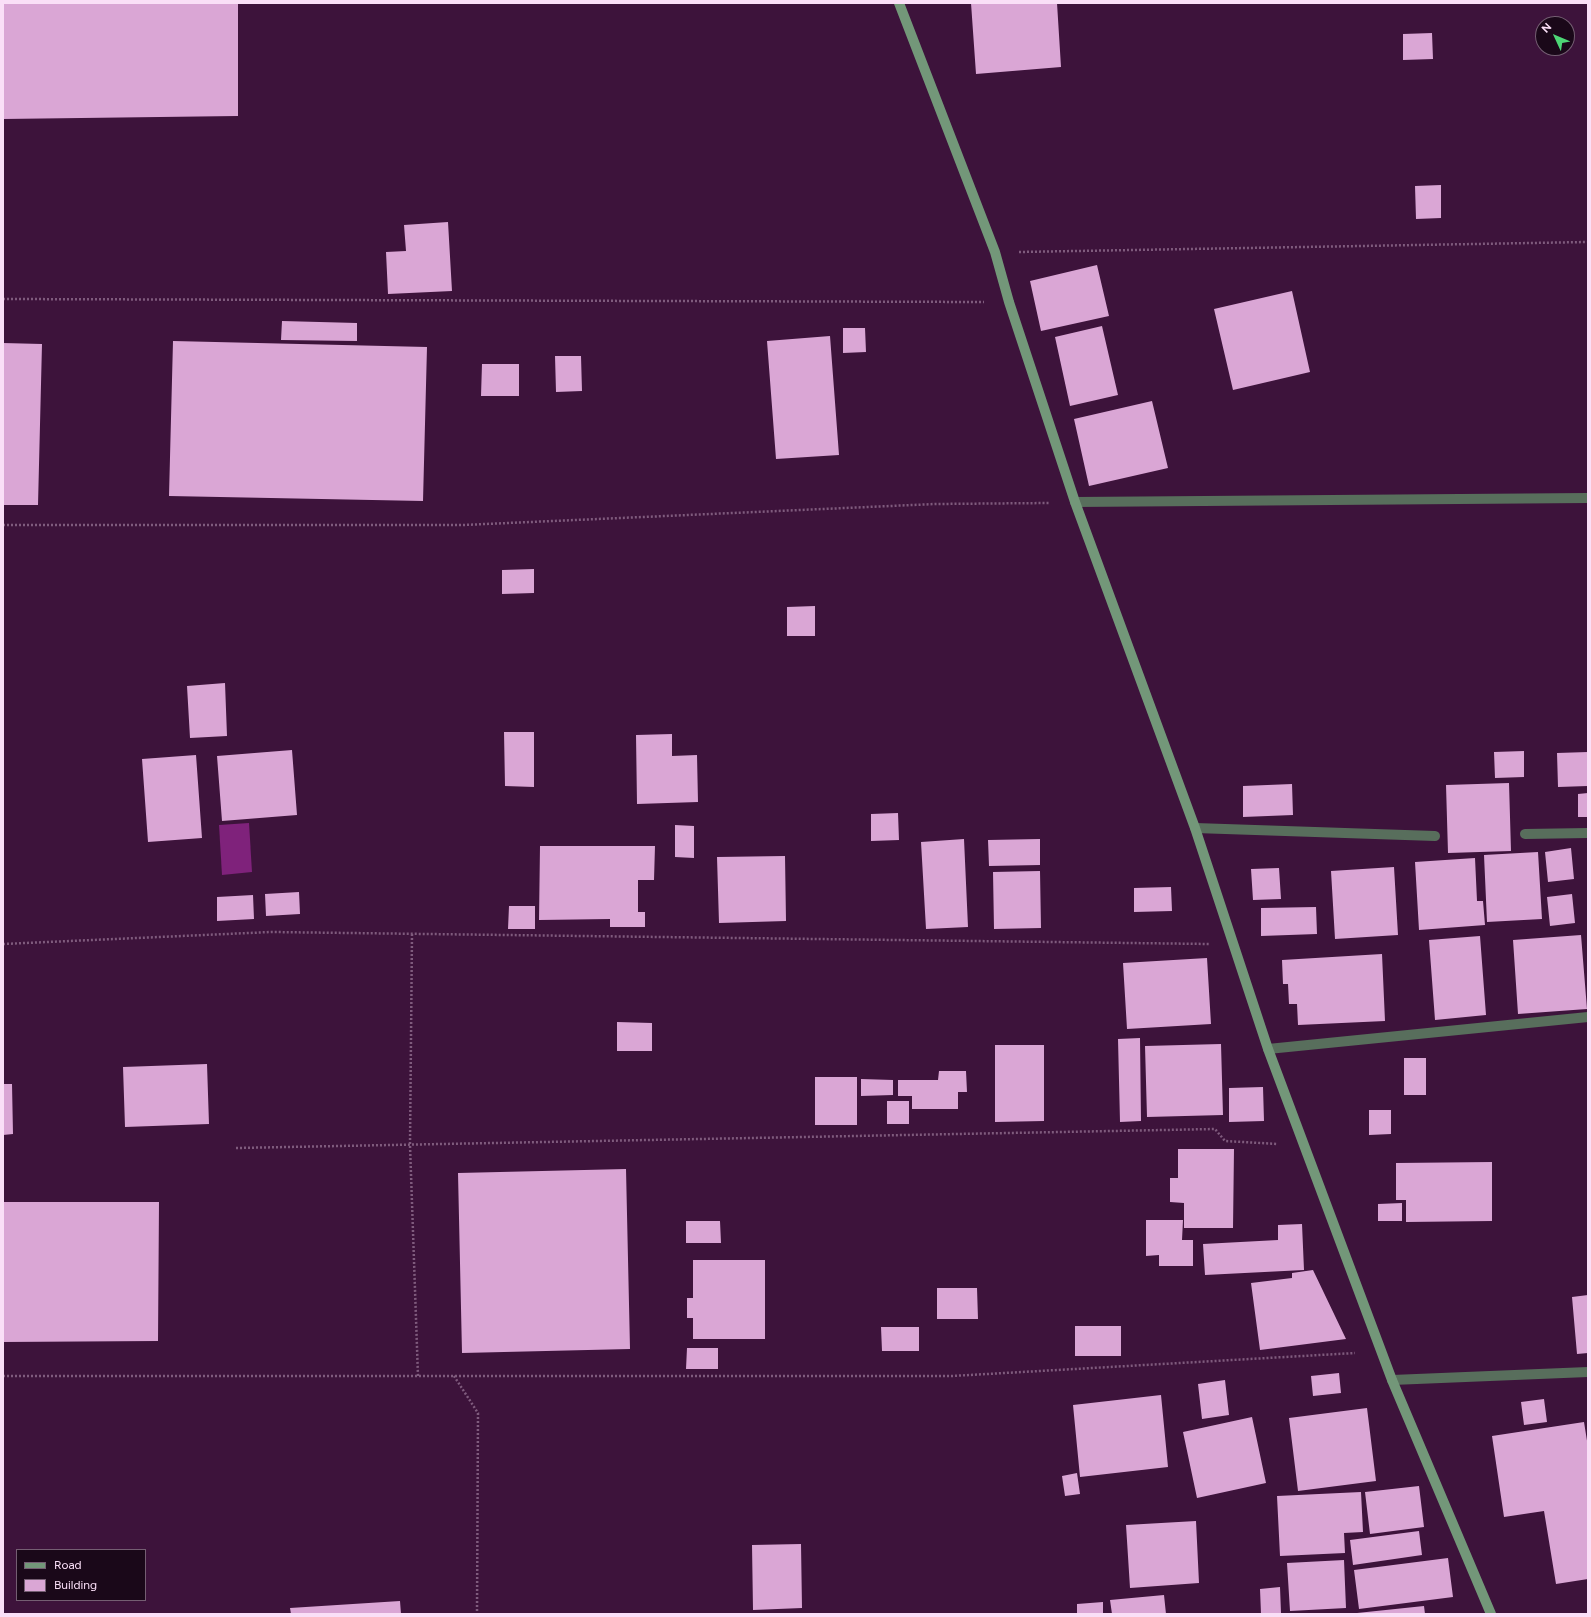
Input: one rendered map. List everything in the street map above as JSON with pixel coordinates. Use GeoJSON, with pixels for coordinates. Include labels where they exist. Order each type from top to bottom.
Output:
{"type":"FeatureCollection","features":[{"type":"Feature","properties":{"kind":"street"},"geometry":{"type":"LineString","coordinates":[[899,3],[995,252],[1009,302],[1075,502],[1195,828],[1268,1049],[1392,1380],[1491,1614]]}},
{"type":"Feature","properties":{"kind":"lane"},"geometry":{"type":"LineString","coordinates":[[1075,502],[1588,498]]}},
{"type":"Feature","properties":{"kind":"lane"},"geometry":{"type":"LineString","coordinates":[[1195,828],[1434,836]]}},
{"type":"Feature","properties":{"kind":"lane"},"geometry":{"type":"LineString","coordinates":[[1525,834],[1588,833]]}},
{"type":"Feature","properties":{"kind":"lane"},"geometry":{"type":"LineString","coordinates":[[1268,1049],[1588,1017]]}},
{"type":"Feature","properties":{"kind":"lane"},"geometry":{"type":"LineString","coordinates":[[1392,1380],[1588,1372]]}},
{"type":"Feature","properties":{"kind":"path"},"geometry":{"type":"LineString","coordinates":[[995,252],[1588,242]]}},
{"type":"Feature","properties":{"kind":"path"},"geometry":{"type":"LineString","coordinates":[[3,299],[1009,302]]}},
{"type":"Feature","properties":{"kind":"path"},"geometry":{"type":"LineString","coordinates":[[3,525],[464,525],[935,504],[1075,502]]}},
{"type":"Feature","properties":{"kind":"path"},"geometry":{"type":"LineString","coordinates":[[3,944],[271,932],[1233,945]]}},
{"type":"Feature","properties":{"kind":"path"},"geometry":{"type":"LineString","coordinates":[[412,934],[410,1145],[418,1376]]}},
{"type":"Feature","properties":{"kind":"path"},"geometry":{"type":"LineString","coordinates":[[236,1148],[1215,1129],[1225,1142],[1304,1146]]}},
{"type":"Feature","properties":{"kind":"path"},"geometry":{"type":"LineString","coordinates":[[3,1376],[952,1376],[1382,1352]]}},
{"type":"Feature","properties":{"kind":"path"},"geometry":{"type":"LineString","coordinates":[[454,1376],[478,1413],[477,1614]]}},
{"type":"Feature","properties":{"kind":"shaded area"},"geometry":{"type":"Polygon","coordinates":[[[249,823],[252,872],[222,875],[219,825],[249,823]]]}},
{"type":"Feature","properties":{"kind":"building"},"geometry":{"type":"Polygon","coordinates":[[[3,3],[238,3],[238,116],[3,119],[3,3]]]}},
{"type":"Feature","properties":{"kind":"building"},"geometry":{"type":"Polygon","coordinates":[[[971,3],[1057,3],[1061,67],[976,74],[971,3]]]}},
{"type":"Feature","properties":{"kind":"building"},"geometry":{"type":"Polygon","coordinates":[[[1432,33],[1433,59],[1403,60],[1403,34],[1432,33]]]}},
{"type":"Feature","properties":{"kind":"building"},"geometry":{"type":"Polygon","coordinates":[[[1441,185],[1441,218],[1416,219],[1415,186],[1441,185]]]}},
{"type":"Feature","properties":{"kind":"building"},"geometry":{"type":"Polygon","coordinates":[[[448,222],[452,291],[388,294],[386,252],[406,251],[404,225],[448,222]]]}},
{"type":"Feature","properties":{"kind":"building"},"geometry":{"type":"Polygon","coordinates":[[[1097,265],[1109,316],[1041,331],[1030,281],[1097,265]]]}},
{"type":"Feature","properties":{"kind":"building"},"geometry":{"type":"Polygon","coordinates":[[[1292,291],[1310,372],[1233,390],[1214,309],[1292,291]]]}},
{"type":"Feature","properties":{"kind":"building"},"geometry":{"type":"Polygon","coordinates":[[[282,321],[357,323],[357,341],[281,340],[282,321]]]}},
{"type":"Feature","properties":{"kind":"building"},"geometry":{"type":"Polygon","coordinates":[[[1102,326],[1118,395],[1070,406],[1055,337],[1102,326]]]}},
{"type":"Feature","properties":{"kind":"building"},"geometry":{"type":"Polygon","coordinates":[[[843,328],[865,328],[866,352],[843,353],[843,328]]]}},
{"type":"Feature","properties":{"kind":"building"},"geometry":{"type":"Polygon","coordinates":[[[830,336],[839,455],[776,459],[767,341],[830,336]]]}},
{"type":"Feature","properties":{"kind":"building"},"geometry":{"type":"Polygon","coordinates":[[[173,341],[427,347],[423,501],[169,496],[173,341]]]}},
{"type":"Feature","properties":{"kind":"building"},"geometry":{"type":"Polygon","coordinates":[[[3,343],[42,344],[38,505],[3,505],[3,343]]]}},
{"type":"Feature","properties":{"kind":"building"},"geometry":{"type":"Polygon","coordinates":[[[555,356],[581,356],[582,391],[556,392],[555,356]]]}},
{"type":"Feature","properties":{"kind":"building"},"geometry":{"type":"Polygon","coordinates":[[[482,364],[519,364],[519,396],[481,396],[482,364]]]}},
{"type":"Feature","properties":{"kind":"building"},"geometry":{"type":"Polygon","coordinates":[[[1152,401],[1168,468],[1089,486],[1074,419],[1152,401]]]}},
{"type":"Feature","properties":{"kind":"building"},"geometry":{"type":"Polygon","coordinates":[[[534,569],[534,593],[502,594],[502,570],[534,569]]]}},
{"type":"Feature","properties":{"kind":"building"},"geometry":{"type":"Polygon","coordinates":[[[815,606],[815,636],[787,636],[787,607],[815,606]]]}},
{"type":"Feature","properties":{"kind":"building"},"geometry":{"type":"Polygon","coordinates":[[[225,683],[227,736],[190,738],[187,686],[225,683]]]}},
{"type":"Feature","properties":{"kind":"building"},"geometry":{"type":"Polygon","coordinates":[[[504,732],[534,732],[534,787],[505,786],[504,732]]]}},
{"type":"Feature","properties":{"kind":"building"},"geometry":{"type":"Polygon","coordinates":[[[672,734],[672,756],[697,755],[698,802],[637,804],[636,735],[672,734]]]}},
{"type":"Feature","properties":{"kind":"building"},"geometry":{"type":"Polygon","coordinates":[[[292,750],[297,815],[222,821],[217,756],[292,750]]]}},
{"type":"Feature","properties":{"kind":"building"},"geometry":{"type":"Polygon","coordinates":[[[1524,751],[1524,777],[1495,778],[1494,752],[1524,751]]]}},
{"type":"Feature","properties":{"kind":"building"},"geometry":{"type":"Polygon","coordinates":[[[1588,752],[1588,786],[1558,787],[1557,753],[1588,752]]]}},
{"type":"Feature","properties":{"kind":"building"},"geometry":{"type":"Polygon","coordinates":[[[196,755],[202,838],[148,842],[142,759],[196,755]]]}},
{"type":"Feature","properties":{"kind":"building"},"geometry":{"type":"Polygon","coordinates":[[[1509,783],[1511,851],[1448,853],[1446,785],[1509,783]]]}},
{"type":"Feature","properties":{"kind":"building"},"geometry":{"type":"Polygon","coordinates":[[[1292,784],[1293,815],[1243,817],[1243,786],[1292,784]]]}},
{"type":"Feature","properties":{"kind":"building"},"geometry":{"type":"Polygon","coordinates":[[[1588,793],[1588,817],[1578,817],[1578,794],[1588,793]]]}},
{"type":"Feature","properties":{"kind":"building"},"geometry":{"type":"Polygon","coordinates":[[[898,813],[899,840],[871,841],[871,814],[898,813]]]}},
{"type":"Feature","properties":{"kind":"building"},"geometry":{"type":"Polygon","coordinates":[[[675,825],[694,826],[694,858],[675,857],[675,825]]]}},
{"type":"Feature","properties":{"kind":"building"},"geometry":{"type":"Polygon","coordinates":[[[964,839],[968,927],[926,929],[921,842],[964,839]]]}},
{"type":"Feature","properties":{"kind":"building"},"geometry":{"type":"Polygon","coordinates":[[[1040,839],[1040,865],[989,866],[988,840],[1040,839]]]}},
{"type":"Feature","properties":{"kind":"building"},"geometry":{"type":"Polygon","coordinates":[[[540,846],[655,846],[654,880],[638,880],[638,912],[645,912],[645,927],[610,927],[610,919],[539,920],[540,846]]]}},
{"type":"Feature","properties":{"kind":"building"},"geometry":{"type":"Polygon","coordinates":[[[1571,848],[1574,879],[1548,882],[1545,852],[1571,848]]]}},
{"type":"Feature","properties":{"kind":"building"},"geometry":{"type":"Polygon","coordinates":[[[1538,852],[1542,919],[1487,922],[1484,855],[1538,852]]]}},
{"type":"Feature","properties":{"kind":"building"},"geometry":{"type":"Polygon","coordinates":[[[785,856],[786,921],[719,923],[717,857],[785,856]]]}},
{"type":"Feature","properties":{"kind":"building"},"geometry":{"type":"Polygon","coordinates":[[[1475,858],[1477,901],[1483,901],[1485,925],[1419,930],[1415,862],[1475,858]]]}},
{"type":"Feature","properties":{"kind":"building"},"geometry":{"type":"Polygon","coordinates":[[[1394,867],[1398,935],[1335,939],[1331,871],[1394,867]]]}},
{"type":"Feature","properties":{"kind":"building"},"geometry":{"type":"Polygon","coordinates":[[[1279,868],[1281,899],[1253,900],[1251,869],[1279,868]]]}},
{"type":"Feature","properties":{"kind":"building"},"geometry":{"type":"Polygon","coordinates":[[[1040,871],[1041,928],[994,929],[993,872],[1040,871]]]}},
{"type":"Feature","properties":{"kind":"building"},"geometry":{"type":"Polygon","coordinates":[[[1171,887],[1172,911],[1134,912],[1134,888],[1171,887]]]}},
{"type":"Feature","properties":{"kind":"building"},"geometry":{"type":"Polygon","coordinates":[[[299,892],[300,914],[266,916],[265,894],[299,892]]]}},
{"type":"Feature","properties":{"kind":"building"},"geometry":{"type":"Polygon","coordinates":[[[1572,894],[1575,923],[1550,926],[1547,897],[1572,894]]]}},
{"type":"Feature","properties":{"kind":"building"},"geometry":{"type":"Polygon","coordinates":[[[253,895],[254,919],[217,921],[217,897],[253,895]]]}},
{"type":"Feature","properties":{"kind":"building"},"geometry":{"type":"Polygon","coordinates":[[[509,906],[535,906],[535,929],[508,929],[509,906]]]}},
{"type":"Feature","properties":{"kind":"building"},"geometry":{"type":"Polygon","coordinates":[[[1316,907],[1317,934],[1261,936],[1261,908],[1316,907]]]}},
{"type":"Feature","properties":{"kind":"building"},"geometry":{"type":"Polygon","coordinates":[[[1581,935],[1587,1009],[1518,1014],[1513,940],[1581,935]]]}},
{"type":"Feature","properties":{"kind":"building"},"geometry":{"type":"Polygon","coordinates":[[[1480,936],[1486,1015],[1435,1020],[1429,940],[1480,936]]]}},
{"type":"Feature","properties":{"kind":"building"},"geometry":{"type":"Polygon","coordinates":[[[1382,954],[1385,1021],[1298,1025],[1297,1004],[1289,1004],[1288,984],[1283,984],[1282,960],[1382,954]]]}},
{"type":"Feature","properties":{"kind":"building"},"geometry":{"type":"Polygon","coordinates":[[[1207,958],[1211,1024],[1127,1029],[1123,963],[1207,958]]]}},
{"type":"Feature","properties":{"kind":"building"},"geometry":{"type":"Polygon","coordinates":[[[617,1022],[652,1023],[652,1051],[617,1051],[617,1022]]]}},
{"type":"Feature","properties":{"kind":"building"},"geometry":{"type":"Polygon","coordinates":[[[1140,1038],[1141,1121],[1120,1122],[1118,1039],[1140,1038]]]}},
{"type":"Feature","properties":{"kind":"building"},"geometry":{"type":"Polygon","coordinates":[[[1221,1044],[1223,1115],[1147,1117],[1145,1046],[1221,1044]]]}},
{"type":"Feature","properties":{"kind":"building"},"geometry":{"type":"Polygon","coordinates":[[[995,1045],[1044,1045],[1044,1121],[995,1122],[995,1045]]]}},
{"type":"Feature","properties":{"kind":"building"},"geometry":{"type":"Polygon","coordinates":[[[1404,1058],[1426,1058],[1426,1095],[1404,1095],[1404,1058]]]}},
{"type":"Feature","properties":{"kind":"building"},"geometry":{"type":"Polygon","coordinates":[[[207,1064],[209,1124],[125,1127],[123,1067],[207,1064]]]}},
{"type":"Feature","properties":{"kind":"building"},"geometry":{"type":"Polygon","coordinates":[[[939,1071],[966,1071],[967,1092],[958,1092],[958,1109],[912,1109],[912,1096],[898,1096],[898,1080],[938,1080],[939,1071]]]}},
{"type":"Feature","properties":{"kind":"building"},"geometry":{"type":"Polygon","coordinates":[[[815,1077],[857,1077],[857,1125],[815,1125],[815,1077]]]}},
{"type":"Feature","properties":{"kind":"building"},"geometry":{"type":"Polygon","coordinates":[[[861,1079],[893,1080],[893,1095],[861,1096],[861,1079]]]}},
{"type":"Feature","properties":{"kind":"building"},"geometry":{"type":"Polygon","coordinates":[[[3,1084],[12,1084],[13,1134],[3,1135],[3,1084]]]}},
{"type":"Feature","properties":{"kind":"building"},"geometry":{"type":"Polygon","coordinates":[[[1263,1087],[1264,1121],[1229,1122],[1229,1088],[1263,1087]]]}},
{"type":"Feature","properties":{"kind":"building"},"geometry":{"type":"Polygon","coordinates":[[[887,1101],[909,1101],[909,1124],[887,1124],[887,1101]]]}},
{"type":"Feature","properties":{"kind":"building"},"geometry":{"type":"Polygon","coordinates":[[[1369,1110],[1391,1110],[1391,1134],[1369,1135],[1369,1110]]]}},
{"type":"Feature","properties":{"kind":"building"},"geometry":{"type":"Polygon","coordinates":[[[1178,1149],[1234,1149],[1233,1228],[1184,1228],[1184,1203],[1170,1202],[1170,1178],[1178,1178],[1178,1149]]]}},
{"type":"Feature","properties":{"kind":"building"},"geometry":{"type":"Polygon","coordinates":[[[1492,1162],[1492,1221],[1406,1222],[1406,1200],[1396,1200],[1396,1163],[1492,1162]]]}},
{"type":"Feature","properties":{"kind":"building"},"geometry":{"type":"Polygon","coordinates":[[[626,1169],[630,1349],[462,1353],[458,1173],[626,1169]]]}},
{"type":"Feature","properties":{"kind":"building"},"geometry":{"type":"Polygon","coordinates":[[[3,1202],[159,1202],[158,1341],[3,1342],[3,1202]]]}},
{"type":"Feature","properties":{"kind":"building"},"geometry":{"type":"Polygon","coordinates":[[[1402,1203],[1402,1221],[1378,1221],[1378,1204],[1402,1203]]]}},
{"type":"Feature","properties":{"kind":"building"},"geometry":{"type":"Polygon","coordinates":[[[1146,1220],[1183,1220],[1182,1240],[1193,1240],[1193,1266],[1159,1266],[1159,1255],[1146,1256],[1146,1220]]]}},
{"type":"Feature","properties":{"kind":"building"},"geometry":{"type":"Polygon","coordinates":[[[686,1221],[720,1221],[721,1243],[686,1243],[686,1221]]]}},
{"type":"Feature","properties":{"kind":"building"},"geometry":{"type":"Polygon","coordinates":[[[1302,1224],[1304,1270],[1205,1275],[1203,1244],[1278,1240],[1278,1225],[1302,1224]]]}},
{"type":"Feature","properties":{"kind":"building"},"geometry":{"type":"Polygon","coordinates":[[[693,1260],[765,1260],[765,1339],[693,1339],[693,1318],[687,1318],[687,1298],[693,1298],[693,1260]]]}},
{"type":"Feature","properties":{"kind":"building"},"geometry":{"type":"Polygon","coordinates":[[[1313,1270],[1346,1339],[1260,1350],[1251,1283],[1292,1278],[1292,1273],[1313,1270]]]}},
{"type":"Feature","properties":{"kind":"building"},"geometry":{"type":"Polygon","coordinates":[[[937,1288],[977,1288],[978,1319],[937,1319],[937,1288]]]}},
{"type":"Feature","properties":{"kind":"building"},"geometry":{"type":"Polygon","coordinates":[[[1588,1295],[1588,1353],[1577,1354],[1572,1297],[1588,1295]]]}},
{"type":"Feature","properties":{"kind":"building"},"geometry":{"type":"Polygon","coordinates":[[[1075,1326],[1121,1326],[1121,1356],[1075,1356],[1075,1326]]]}},
{"type":"Feature","properties":{"kind":"building"},"geometry":{"type":"Polygon","coordinates":[[[881,1327],[919,1327],[919,1351],[882,1351],[881,1327]]]}},
{"type":"Feature","properties":{"kind":"building"},"geometry":{"type":"Polygon","coordinates":[[[687,1348],[718,1348],[718,1369],[686,1369],[687,1348]]]}},
{"type":"Feature","properties":{"kind":"building"},"geometry":{"type":"Polygon","coordinates":[[[1339,1373],[1341,1393],[1313,1396],[1311,1376],[1339,1373]]]}},
{"type":"Feature","properties":{"kind":"building"},"geometry":{"type":"Polygon","coordinates":[[[1225,1380],[1229,1415],[1202,1419],[1198,1384],[1225,1380]]]}},
{"type":"Feature","properties":{"kind":"building"},"geometry":{"type":"Polygon","coordinates":[[[1161,1395],[1168,1467],[1080,1477],[1073,1405],[1161,1395]]]}},
{"type":"Feature","properties":{"kind":"building"},"geometry":{"type":"Polygon","coordinates":[[[1544,1399],[1547,1422],[1524,1425],[1521,1402],[1544,1399]]]}},
{"type":"Feature","properties":{"kind":"building"},"geometry":{"type":"Polygon","coordinates":[[[1367,1408],[1376,1481],[1298,1491],[1289,1418],[1367,1408]]]}},
{"type":"Feature","properties":{"kind":"building"},"geometry":{"type":"Polygon","coordinates":[[[1252,1417],[1266,1483],[1197,1498],[1183,1432],[1252,1417]]]}},
{"type":"Feature","properties":{"kind":"building"},"geometry":{"type":"Polygon","coordinates":[[[1584,1422],[1588,1447],[1588,1579],[1556,1584],[1544,1511],[1504,1517],[1492,1436],[1584,1422]]]}},
{"type":"Feature","properties":{"kind":"building"},"geometry":{"type":"Polygon","coordinates":[[[1077,1473],[1080,1494],[1065,1496],[1062,1476],[1077,1473]]]}},
{"type":"Feature","properties":{"kind":"building"},"geometry":{"type":"Polygon","coordinates":[[[1419,1486],[1424,1527],[1370,1534],[1365,1492],[1419,1486]]]}},
{"type":"Feature","properties":{"kind":"building"},"geometry":{"type":"Polygon","coordinates":[[[1361,1492],[1363,1532],[1344,1533],[1345,1553],[1280,1556],[1277,1496],[1361,1492]]]}},
{"type":"Feature","properties":{"kind":"building"},"geometry":{"type":"Polygon","coordinates":[[[1196,1521],[1199,1583],[1130,1588],[1126,1525],[1196,1521]]]}},
{"type":"Feature","properties":{"kind":"building"},"geometry":{"type":"Polygon","coordinates":[[[1419,1531],[1422,1555],[1353,1565],[1350,1540],[1419,1531]]]}},
{"type":"Feature","properties":{"kind":"building"},"geometry":{"type":"Polygon","coordinates":[[[801,1544],[802,1608],[753,1610],[752,1545],[801,1544]]]}},
{"type":"Feature","properties":{"kind":"building"},"geometry":{"type":"Polygon","coordinates":[[[1448,1558],[1453,1597],[1359,1609],[1354,1570],[1448,1558]]]}},
{"type":"Feature","properties":{"kind":"building"},"geometry":{"type":"Polygon","coordinates":[[[1344,1560],[1346,1608],[1290,1611],[1287,1563],[1344,1560]]]}},
{"type":"Feature","properties":{"kind":"building"},"geometry":{"type":"Polygon","coordinates":[[[1280,1587],[1281,1613],[1261,1614],[1260,1589],[1280,1587]]]}},
{"type":"Feature","properties":{"kind":"building"},"geometry":{"type":"Polygon","coordinates":[[[1164,1595],[1166,1614],[1112,1614],[1110,1600],[1164,1595]]]}},
{"type":"Feature","properties":{"kind":"building"},"geometry":{"type":"Polygon","coordinates":[[[400,1601],[401,1614],[291,1614],[290,1608],[400,1601]]]}},
{"type":"Feature","properties":{"kind":"building"},"geometry":{"type":"Polygon","coordinates":[[[1103,1602],[1103,1614],[1077,1614],[1077,1604],[1103,1602]]]}},
{"type":"Feature","properties":{"kind":"building"},"geometry":{"type":"Polygon","coordinates":[[[1424,1606],[1425,1614],[1357,1614],[1357,1613],[1424,1606]]]}}]}
